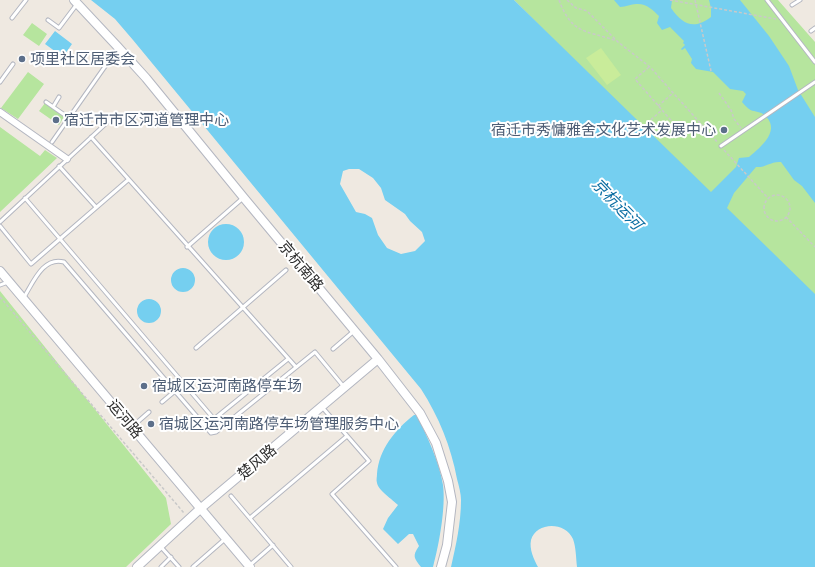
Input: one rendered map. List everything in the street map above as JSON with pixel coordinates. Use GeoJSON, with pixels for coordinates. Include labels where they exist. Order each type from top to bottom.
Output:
{"type":"FeatureCollection","features":[{"type":"Feature","properties":{"kind":"street","name":"京杭南路"},"geometry":{"type":"LineString","coordinates":[[75,2],[119,47],[146,78],[378,359],[420,413],[436,443],[448,481],[452,502],[447,545],[441,567]]}},
{"type":"Feature","properties":{"kind":"street"},"geometry":{"type":"LineString","coordinates":[[0,112],[67,159]]}},
{"type":"Feature","properties":{"kind":"street","name":"运河路"},"geometry":{"type":"LineString","coordinates":[[0,271],[200,509],[250,566]]}},
{"type":"Feature","properties":{"kind":"street","name":"楚风路"},"geometry":{"type":"LineString","coordinates":[[137,567],[189,518],[378,359]]}},
{"type":"Feature","properties":{"kind":"lane"},"geometry":{"type":"LineString","coordinates":[[12,18],[26,0]]}},
{"type":"Feature","properties":{"kind":"lane"},"geometry":{"type":"LineString","coordinates":[[767,0],[815,62]]}},
{"type":"Feature","properties":{"kind":"lane"},"geometry":{"type":"LineString","coordinates":[[792,5],[800,0]]}},
{"type":"Feature","properties":{"kind":"lane"},"geometry":{"type":"LineString","coordinates":[[48,20],[60,28],[75,2]]}},
{"type":"Feature","properties":{"kind":"lane"},"geometry":{"type":"LineString","coordinates":[[810,31],[815,28]]}},
{"type":"Feature","properties":{"kind":"lane"},"geometry":{"type":"LineString","coordinates":[[52,142],[119,47]]}},
{"type":"Feature","properties":{"kind":"lane"},"geometry":{"type":"LineString","coordinates":[[0,82],[13,64]]}},
{"type":"Feature","properties":{"kind":"lane"},"geometry":{"type":"LineString","coordinates":[[721,146],[815,82]]}},
{"type":"Feature","properties":{"kind":"lane"},"geometry":{"type":"LineString","coordinates":[[53,107],[59,97]]}},
{"type":"Feature","properties":{"kind":"lane"},"geometry":{"type":"LineString","coordinates":[[46,102],[69,118]]}},
{"type":"Feature","properties":{"kind":"lane"},"geometry":{"type":"LineString","coordinates":[[0,222],[113,117]]}},
{"type":"Feature","properties":{"kind":"lane"},"geometry":{"type":"LineString","coordinates":[[91,138],[296,367]]}},
{"type":"Feature","properties":{"kind":"lane"},"geometry":{"type":"LineString","coordinates":[[60,166],[96,207]]}},
{"type":"Feature","properties":{"kind":"lane"},"geometry":{"type":"LineString","coordinates":[[0,226],[31,264],[128,180]]}},
{"type":"Feature","properties":{"kind":"lane"},"geometry":{"type":"LineString","coordinates":[[25,198],[214,419],[288,359]]}},
{"type":"Feature","properties":{"kind":"lane"},"geometry":{"type":"LineString","coordinates":[[188,247],[244,198]]}},
{"type":"Feature","properties":{"kind":"lane"},"geometry":{"type":"LineString","coordinates":[[23,299],[43,267],[58,260],[64,262],[211,433],[216,432],[315,352],[345,388]]}},
{"type":"Feature","properties":{"kind":"lane"},"geometry":{"type":"LineString","coordinates":[[196,348],[286,270]]}},
{"type":"Feature","properties":{"kind":"lane"},"geometry":{"type":"LineString","coordinates":[[0,285],[9,282]]}},
{"type":"Feature","properties":{"kind":"lane"},"geometry":{"type":"LineString","coordinates":[[333,349],[355,331]]}},
{"type":"Feature","properties":{"kind":"lane"},"geometry":{"type":"LineString","coordinates":[[162,402],[175,391]]}},
{"type":"Feature","properties":{"kind":"lane"},"geometry":{"type":"LineString","coordinates":[[322,407],[369,461],[332,494],[396,567]]}},
{"type":"Feature","properties":{"kind":"lane"},"geometry":{"type":"LineString","coordinates":[[131,427],[150,412]]}},
{"type":"Feature","properties":{"kind":"lane"},"geometry":{"type":"LineString","coordinates":[[250,518],[347,436]]}},
{"type":"Feature","properties":{"kind":"lane"},"geometry":{"type":"LineString","coordinates":[[231,496],[292,567]]}},
{"type":"Feature","properties":{"kind":"lane"},"geometry":{"type":"LineString","coordinates":[[193,567],[226,539]]}},
{"type":"Feature","properties":{"kind":"lane"},"geometry":{"type":"LineString","coordinates":[[160,545],[179,567]]}},
{"type":"Feature","properties":{"kind":"lane"},"geometry":{"type":"LineString","coordinates":[[250,566],[273,545]]}},
{"type":"Feature","properties":{"kind":"lane"},"geometry":{"type":"LineString","coordinates":[[161,567],[171,557]]}},
{"type":"Feature","properties":{"kind":"path"},"geometry":{"type":"LineString","coordinates":[[559,0],[567,17],[573,25],[618,42]]}},
{"type":"Feature","properties":{"kind":"path"},"geometry":{"type":"LineString","coordinates":[[567,0],[576,8],[587,11],[618,42],[650,67],[768,198]]}},
{"type":"Feature","properties":{"kind":"path"},"geometry":{"type":"LineString","coordinates":[[670,0],[782,20]]}},
{"type":"Feature","properties":{"kind":"path"},"geometry":{"type":"LineString","coordinates":[[695,0],[711,71]]}},
{"type":"Feature","properties":{"kind":"path"},"geometry":{"type":"LineString","coordinates":[[650,67],[635,79],[682,133]]}},
{"type":"Feature","properties":{"kind":"path"},"geometry":{"type":"LineString","coordinates":[[658,106],[673,93]]}},
{"type":"Feature","properties":{"kind":"path"},"geometry":{"type":"LineString","coordinates":[[719,93],[731,110],[737,125],[744,130]]}},
{"type":"Feature","properties":{"kind":"path"},"geometry":{"type":"LineString","coordinates":[[647,123],[662,110]]}},
{"type":"Feature","properties":{"kind":"path"},"geometry":{"type":"LineString","coordinates":[[777,195],[788,201],[790,208],[786,217],[780,220],[775,220],[768,217],[764,209],[768,198],[777,195]]}},
{"type":"Feature","properties":{"kind":"path"},"geometry":{"type":"LineString","coordinates":[[786,217],[815,247]]}},
{"type":"Feature","properties":{"kind":"path"},"geometry":{"type":"LineString","coordinates":[[0,297],[189,518]]}},
{"type":"Feature","properties":{"kind":"green space"},"geometry":{"type":"Polygon","coordinates":[[[514,0],[778,0],[815,42],[815,300],[514,0]]]}},
{"type":"Feature","properties":{"kind":"green space"},"geometry":{"type":"Polygon","coordinates":[[[32,23],[47,34],[39,46],[23,35],[32,23]]]}},
{"type":"Feature","properties":{"kind":"green space"},"geometry":{"type":"Polygon","coordinates":[[[601,48],[621,75],[607,85],[586,58],[601,48]]]}},
{"type":"Feature","properties":{"kind":"green space"},"geometry":{"type":"Polygon","coordinates":[[[28,72],[44,84],[18,119],[1,108],[28,72]]]}},
{"type":"Feature","properties":{"kind":"green space"},"geometry":{"type":"Polygon","coordinates":[[[45,103],[64,117],[59,125],[39,111],[45,103]]]}},
{"type":"Feature","properties":{"kind":"green space"},"geometry":{"type":"Polygon","coordinates":[[[0,127],[40,156],[45,150],[57,158],[0,212],[0,127]]]}},
{"type":"Feature","properties":{"kind":"green space"},"geometry":{"type":"Polygon","coordinates":[[[0,291],[166,498],[171,524],[126,567],[0,567],[0,291]]]}},
{"type":"Feature","properties":{"kind":"water","name":"京杭运河"},"geometry":{"type":"Polygon","coordinates":[[[91,0],[514,0],[711,192],[736,167],[739,158],[749,157],[764,143],[771,132],[769,120],[763,114],[749,109],[742,102],[746,94],[743,91],[730,89],[713,72],[696,69],[691,63],[692,59],[685,48],[682,50],[681,49],[685,45],[683,43],[684,41],[670,27],[662,30],[657,23],[659,16],[652,9],[640,4],[620,7],[614,0],[672,0],[671,8],[675,14],[684,22],[694,24],[705,21],[711,17],[709,0],[740,0],[769,36],[789,66],[798,90],[815,117],[815,203],[802,186],[794,180],[781,162],[777,162],[756,167],[734,193],[727,208],[815,294],[815,567],[577,567],[573,539],[564,529],[551,526],[544,527],[539,530],[534,534],[531,540],[531,551],[538,567],[451,567],[459,526],[461,509],[460,493],[444,432],[421,389],[115,19],[91,0]],[[349,169],[343,171],[340,184],[356,212],[365,214],[372,218],[378,235],[387,248],[401,254],[415,251],[425,241],[422,232],[405,214],[385,200],[381,188],[373,178],[359,169],[349,169]]]}},
{"type":"Feature","properties":{"kind":"water"},"geometry":{"type":"Polygon","coordinates":[[[55,31],[72,44],[63,57],[45,44],[55,31]]]}},
{"type":"Feature","properties":{"kind":"water"},"geometry":{"type":"Polygon","coordinates":[[[230,224],[239,229],[243,235],[243,249],[239,255],[230,260],[222,260],[213,255],[209,249],[208,238],[213,229],[219,225],[230,224]]]}},
{"type":"Feature","properties":{"kind":"water"},"geometry":{"type":"Polygon","coordinates":[[[178,268],[188,268],[195,275],[195,285],[188,292],[178,292],[171,285],[171,275],[178,268]]]}},
{"type":"Feature","properties":{"kind":"water"},"geometry":{"type":"Polygon","coordinates":[[[144,299],[154,299],[161,306],[161,316],[154,323],[144,323],[137,316],[137,306],[144,299]]]}},
{"type":"Feature","properties":{"kind":"water"},"geometry":{"type":"Polygon","coordinates":[[[414,415],[417,415],[432,449],[439,467],[443,485],[444,504],[438,548],[433,567],[421,567],[417,561],[415,552],[419,546],[413,534],[409,534],[398,544],[383,529],[388,518],[398,505],[383,492],[378,486],[377,482],[378,465],[385,448],[400,427],[414,415]]]}},
{"type":"Feature","properties":{"kind":"place","name":"项里社区居委会"},"geometry":{"type":"Point","coordinates":[22,59]}},
{"type":"Feature","properties":{"kind":"place","name":"宿迁市市区河道管理中心"},"geometry":{"type":"Point","coordinates":[56,120]}},
{"type":"Feature","properties":{"kind":"place","name":"宿迁市秀慵雅舍文化艺术发展中心"},"geometry":{"type":"Point","coordinates":[724,130]}},
{"type":"Feature","properties":{"kind":"place","name":"宿城区运河南路停车场"},"geometry":{"type":"Point","coordinates":[144,386]}},
{"type":"Feature","properties":{"kind":"place","name":"宿城区运河南路停车场管理服务中心"},"geometry":{"type":"Point","coordinates":[151,424]}}]}
